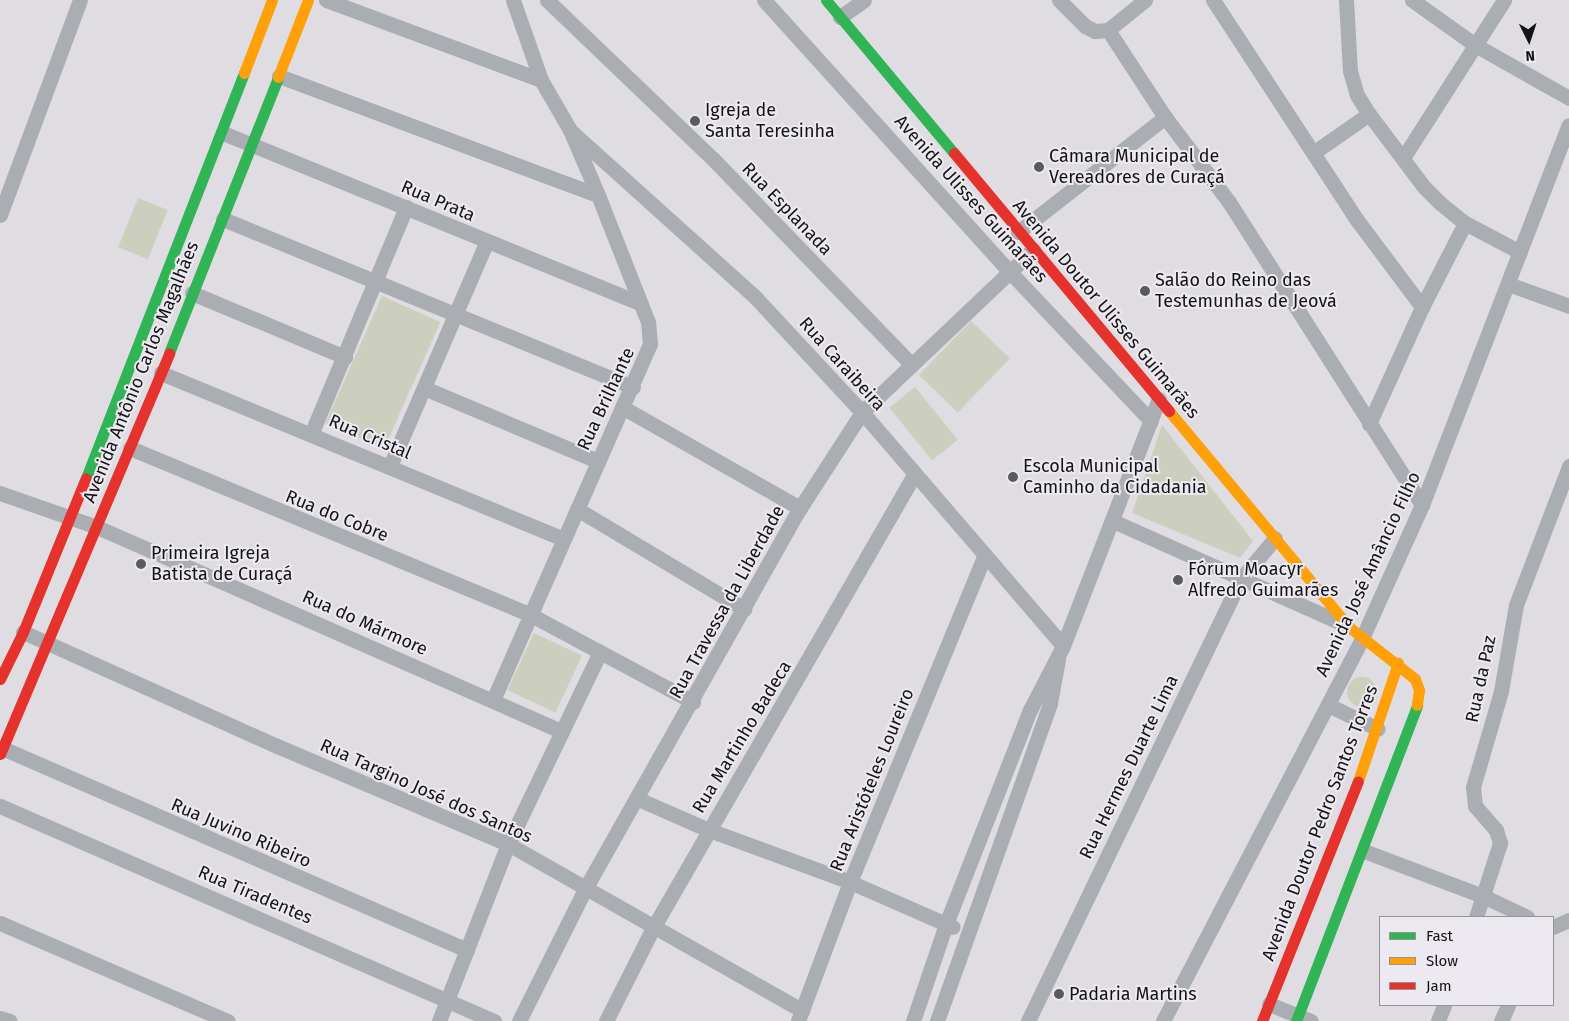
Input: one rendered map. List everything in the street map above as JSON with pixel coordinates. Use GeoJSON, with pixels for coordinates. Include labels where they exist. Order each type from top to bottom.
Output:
{"type":"FeatureCollection","features":[{"type":"Feature","properties":{"kind":"main road","name":"Avenida Antônio Carlos Magalhães"},"geometry":{"type":"LineString","coordinates":[[0,679],[23,632],[70,516],[223,133],[272,0]]}},
{"type":"Feature","properties":{"kind":"main road","name":"Avenida Antônio Carlos Magalhães"},"geometry":{"type":"LineString","coordinates":[[1,751],[161,373],[253,145],[308,0]]}},
{"type":"Feature","properties":{"kind":"main road","name":"Avenida Doutor Ulisses Guimarães"},"geometry":{"type":"LineString","coordinates":[[826,0],[1349,627],[1398,663]]}},
{"type":"Feature","properties":{"kind":"main road","name":"Avenida Doutor Pedro Santos Torres"},"geometry":{"type":"LineString","coordinates":[[1262,1021],[1378,730],[1398,663]]}},
{"type":"Feature","properties":{"kind":"main road"},"geometry":{"type":"LineString","coordinates":[[1302,1019],[1418,701],[1419,690],[1415,679],[1398,663]]}},
{"type":"Feature","properties":{"kind":"street"},"geometry":{"type":"LineString","coordinates":[[0,215],[80,0]]}},
{"type":"Feature","properties":{"kind":"street"},"geometry":{"type":"LineString","coordinates":[[326,0],[542,80]]}},
{"type":"Feature","properties":{"kind":"street","name":"Rua Brilhante"},"geometry":{"type":"LineString","coordinates":[[494,700],[563,539],[622,407],[633,387],[650,344],[648,322],[638,302],[598,196],[570,130],[542,80],[513,0]]}},
{"type":"Feature","properties":{"kind":"street","name":"Rua Esplanada"},"geometry":{"type":"LineString","coordinates":[[547,0],[713,159],[911,364]]}},
{"type":"Feature","properties":{"kind":"street","name":"Avenida Ulisses Guimarães"},"geometry":{"type":"LineString","coordinates":[[764,0],[1010,272],[1151,421]]}},
{"type":"Feature","properties":{"kind":"street"},"geometry":{"type":"LineString","coordinates":[[840,17],[864,0]]}},
{"type":"Feature","properties":{"kind":"street"},"geometry":{"type":"LineString","coordinates":[[1059,0],[1085,26],[1095,31],[1108,30],[1145,0]]}},
{"type":"Feature","properties":{"kind":"street"},"geometry":{"type":"LineString","coordinates":[[1213,0],[1313,153],[1422,307]]}},
{"type":"Feature","properties":{"kind":"street"},"geometry":{"type":"LineString","coordinates":[[1346,0],[1350,71],[1356,95],[1369,114],[1424,187],[1465,223],[1520,252]]}},
{"type":"Feature","properties":{"kind":"street"},"geometry":{"type":"LineString","coordinates":[[1412,0],[1475,45],[1569,98]]}},
{"type":"Feature","properties":{"kind":"street"},"geometry":{"type":"LineString","coordinates":[[1403,158],[1504,0]]}},
{"type":"Feature","properties":{"kind":"street"},"geometry":{"type":"LineString","coordinates":[[1108,30],[1165,117],[1229,202],[1369,424],[1422,504]]}},
{"type":"Feature","properties":{"kind":"street"},"geometry":{"type":"LineString","coordinates":[[279,76],[598,196]]}},
{"type":"Feature","properties":{"kind":"street"},"geometry":{"type":"LineString","coordinates":[[1313,153],[1369,114]]}},
{"type":"Feature","properties":{"kind":"street"},"geometry":{"type":"LineString","coordinates":[[1018,232],[1165,117]]}},
{"type":"Feature","properties":{"kind":"street","name":"Avenida José Amâncio Filho"},"geometry":{"type":"LineString","coordinates":[[1163,1021],[1363,636],[1422,504],[1569,125]]}},
{"type":"Feature","properties":{"kind":"street","name":"Rua Caraibeira"},"geometry":{"type":"LineString","coordinates":[[570,130],[756,298],[862,412],[984,555],[1060,653]]}},
{"type":"Feature","properties":{"kind":"street","name":"Rua Prata"},"geometry":{"type":"LineString","coordinates":[[223,133],[638,302]]}},
{"type":"Feature","properties":{"kind":"street"},"geometry":{"type":"LineString","coordinates":[[312,432],[377,281],[406,208]]}},
{"type":"Feature","properties":{"kind":"street"},"geometry":{"type":"LineString","coordinates":[[223,219],[633,387]]}},
{"type":"Feature","properties":{"kind":"street"},"geometry":{"type":"LineString","coordinates":[[1369,424],[1422,307],[1465,223]]}},
{"type":"Feature","properties":{"kind":"street"},"geometry":{"type":"LineString","coordinates":[[390,466],[487,242]]}},
{"type":"Feature","properties":{"kind":"street","name":"Rua Travessa da Liberdade"},"geometry":{"type":"LineString","coordinates":[[519,1021],[584,889],[693,702],[800,508],[862,412],[1033,250]]}},
{"type":"Feature","properties":{"kind":"street"},"geometry":{"type":"LineString","coordinates":[[1508,284],[1569,306]]}},
{"type":"Feature","properties":{"kind":"street"},"geometry":{"type":"LineString","coordinates":[[192,293],[345,357]]}},
{"type":"Feature","properties":{"kind":"street","name":"Rua Cristal"},"geometry":{"type":"LineString","coordinates":[[161,373],[312,432],[563,539]]}},
{"type":"Feature","properties":{"kind":"street"},"geometry":{"type":"LineString","coordinates":[[424,388],[598,461]]}},
{"type":"Feature","properties":{"kind":"street"},"geometry":{"type":"LineString","coordinates":[[913,1021],[946,924],[1030,710],[1060,653],[1159,399]]}},
{"type":"Feature","properties":{"kind":"street"},"geometry":{"type":"LineString","coordinates":[[622,407],[800,508]]}},
{"type":"Feature","properties":{"kind":"street","name":"Rua do Cobre"},"geometry":{"type":"LineString","coordinates":[[130,448],[531,616],[693,702]]}},
{"type":"Feature","properties":{"kind":"street","name":"Rua da Paz"},"geometry":{"type":"LineString","coordinates":[[1483,896],[1499,836],[1475,806],[1473,787],[1501,691],[1516,605],[1569,466]]}},
{"type":"Feature","properties":{"kind":"street","name":"Rua Martinho Badeca"},"geometry":{"type":"LineString","coordinates":[[606,1021],[653,928],[708,830],[914,475]]}},
{"type":"Feature","properties":{"kind":"street","name":"Rua do Mármore"},"geometry":{"type":"LineString","coordinates":[[0,493],[97,527],[561,731]]}},
{"type":"Feature","properties":{"kind":"street"},"geometry":{"type":"LineString","coordinates":[[577,509],[744,610]]}},
{"type":"Feature","properties":{"kind":"street"},"geometry":{"type":"LineString","coordinates":[[1113,521],[1349,627]]}},
{"type":"Feature","properties":{"kind":"street","name":"Rua Hermes Duarte Lima"},"geometry":{"type":"LineString","coordinates":[[1028,1021],[1241,578],[1275,538]]}},
{"type":"Feature","properties":{"kind":"street","name":"Rua Aristóteles Loureiro"},"geometry":{"type":"LineString","coordinates":[[800,1016],[850,882],[984,555]]}},
{"type":"Feature","properties":{"kind":"street","name":"Rua Targino José dos Santos"},"geometry":{"type":"LineString","coordinates":[[23,632],[277,746],[508,844],[800,1016]]}},
{"type":"Feature","properties":{"kind":"street"},"geometry":{"type":"LineString","coordinates":[[441,1020],[508,844],[600,652]]}},
{"type":"Feature","properties":{"kind":"street"},"geometry":{"type":"LineString","coordinates":[[937,1021],[966,932],[1050,703],[1060,653]]}},
{"type":"Feature","properties":{"kind":"street"},"geometry":{"type":"LineString","coordinates":[[1328,705],[1378,730]]}},
{"type":"Feature","properties":{"kind":"street","name":"Rua Juvino Ribeiro"},"geometry":{"type":"LineString","coordinates":[[1,751],[467,950]]}},
{"type":"Feature","properties":{"kind":"street"},"geometry":{"type":"LineString","coordinates":[[638,799],[708,830],[850,882],[966,932]]}},
{"type":"Feature","properties":{"kind":"street","name":"Rua Tiradentes"},"geometry":{"type":"LineString","coordinates":[[0,806],[494,1021]]}},
{"type":"Feature","properties":{"kind":"street"},"geometry":{"type":"LineString","coordinates":[[1364,851],[1483,896],[1525,916]]}},
{"type":"Feature","properties":{"kind":"street"},"geometry":{"type":"LineString","coordinates":[[1476,916],[1483,896]]}},
{"type":"Feature","properties":{"kind":"street"},"geometry":{"type":"LineString","coordinates":[[1554,926],[1569,920]]}},
{"type":"Feature","properties":{"kind":"street"},"geometry":{"type":"LineString","coordinates":[[0,923],[228,1021]]}},
{"type":"Feature","properties":{"kind":"street"},"geometry":{"type":"LineString","coordinates":[[1269,1004],[1302,1019]]}},
{"type":"Feature","properties":{"kind":"street"},"geometry":{"type":"LineString","coordinates":[[1438,1021],[1444,1006]]}},
{"type":"Feature","properties":{"kind":"street"},"geometry":{"type":"LineString","coordinates":[[1501,1021],[1508,1006]]}},
{"type":"Feature","properties":{"kind":"street"},"geometry":{"type":"LineString","coordinates":[[0,1018],[10,1021]]}},
{"type":"Feature","properties":{"kind":"green space"},"geometry":{"type":"Polygon","coordinates":[[[138,198],[168,210],[148,259],[118,247],[138,198]]]}},
{"type":"Feature","properties":{"kind":"green space"},"geometry":{"type":"Polygon","coordinates":[[[382,296],[440,322],[384,449],[325,423],[382,296]]]}},
{"type":"Feature","properties":{"kind":"green space"},"geometry":{"type":"Polygon","coordinates":[[[971,321],[1010,359],[958,412],[919,375],[971,321]]]}},
{"type":"Feature","properties":{"kind":"green space"},"geometry":{"type":"Polygon","coordinates":[[[915,387],[958,440],[932,461],[889,408],[915,387]]]}},
{"type":"Feature","properties":{"kind":"green space"},"geometry":{"type":"Polygon","coordinates":[[[1162,425],[1253,541],[1240,558],[1132,513],[1162,425]]]}},
{"type":"Feature","properties":{"kind":"green space"},"geometry":{"type":"Polygon","coordinates":[[[534,633],[582,655],[555,712],[507,690],[534,633]]]}},
{"type":"Feature","properties":{"kind":"green space"},"geometry":{"type":"Polygon","coordinates":[[[1362,677],[1368,678],[1376,686],[1376,698],[1368,706],[1362,707],[1356,706],[1348,698],[1347,692],[1348,686],[1356,678],[1362,677]]]}},
{"type":"Feature","properties":{"kind":"traffic: fast"},"geometry":{"type":"LineString","coordinates":[[826,0],[954,153]]}},
{"type":"Feature","properties":{"kind":"traffic: fast"},"geometry":{"type":"LineString","coordinates":[[86,478],[244,73]]}},
{"type":"Feature","properties":{"kind":"traffic: fast"},"geometry":{"type":"LineString","coordinates":[[169,353],[278,77]]}},
{"type":"Feature","properties":{"kind":"traffic: fast"},"geometry":{"type":"LineString","coordinates":[[1296,1021],[1417,705]]}},
{"type":"Feature","properties":{"kind":"traffic: slow"},"geometry":{"type":"LineString","coordinates":[[244,73],[272,0]]}},
{"type":"Feature","properties":{"kind":"traffic: slow"},"geometry":{"type":"LineString","coordinates":[[278,77],[308,0]]}},
{"type":"Feature","properties":{"kind":"traffic: slow"},"geometry":{"type":"LineString","coordinates":[[1169,411],[1349,627],[1415,679],[1419,690],[1417,705]]}},
{"type":"Feature","properties":{"kind":"traffic: slow"},"geometry":{"type":"LineString","coordinates":[[1358,781],[1398,663]]}},
{"type":"Feature","properties":{"kind":"traffic: jam"},"geometry":{"type":"LineString","coordinates":[[954,153],[1169,411]]}},
{"type":"Feature","properties":{"kind":"traffic: jam"},"geometry":{"type":"LineString","coordinates":[[0,754],[169,353]]}},
{"type":"Feature","properties":{"kind":"traffic: jam"},"geometry":{"type":"LineString","coordinates":[[0,679],[23,632],[86,478]]}},
{"type":"Feature","properties":{"kind":"traffic: jam"},"geometry":{"type":"LineString","coordinates":[[1262,1021],[1358,781]]}},
{"type":"Feature","properties":{"kind":"place","name":"Igreja de Santa Teresinha"},"geometry":{"type":"Point","coordinates":[695,121]}},
{"type":"Feature","properties":{"kind":"place","name":"Câmara Municipal de Vereadores de Curaçá"},"geometry":{"type":"Point","coordinates":[1039,167]}},
{"type":"Feature","properties":{"kind":"place","name":"Salão do Reino das Testemunhas de Jeová"},"geometry":{"type":"Point","coordinates":[1145,291]}},
{"type":"Feature","properties":{"kind":"place","name":"Escola Municipal Caminho da Cidadania"},"geometry":{"type":"Point","coordinates":[1013,477]}},
{"type":"Feature","properties":{"kind":"place","name":"Primeira Igreja Batista de Curaçá"},"geometry":{"type":"Point","coordinates":[141,564]}},
{"type":"Feature","properties":{"kind":"place","name":"Fórum Moacyr Alfredo Guimarães"},"geometry":{"type":"Point","coordinates":[1178,580]}},
{"type":"Feature","properties":{"kind":"place","name":"Padaria Martins"},"geometry":{"type":"Point","coordinates":[1059,994]}}]}
